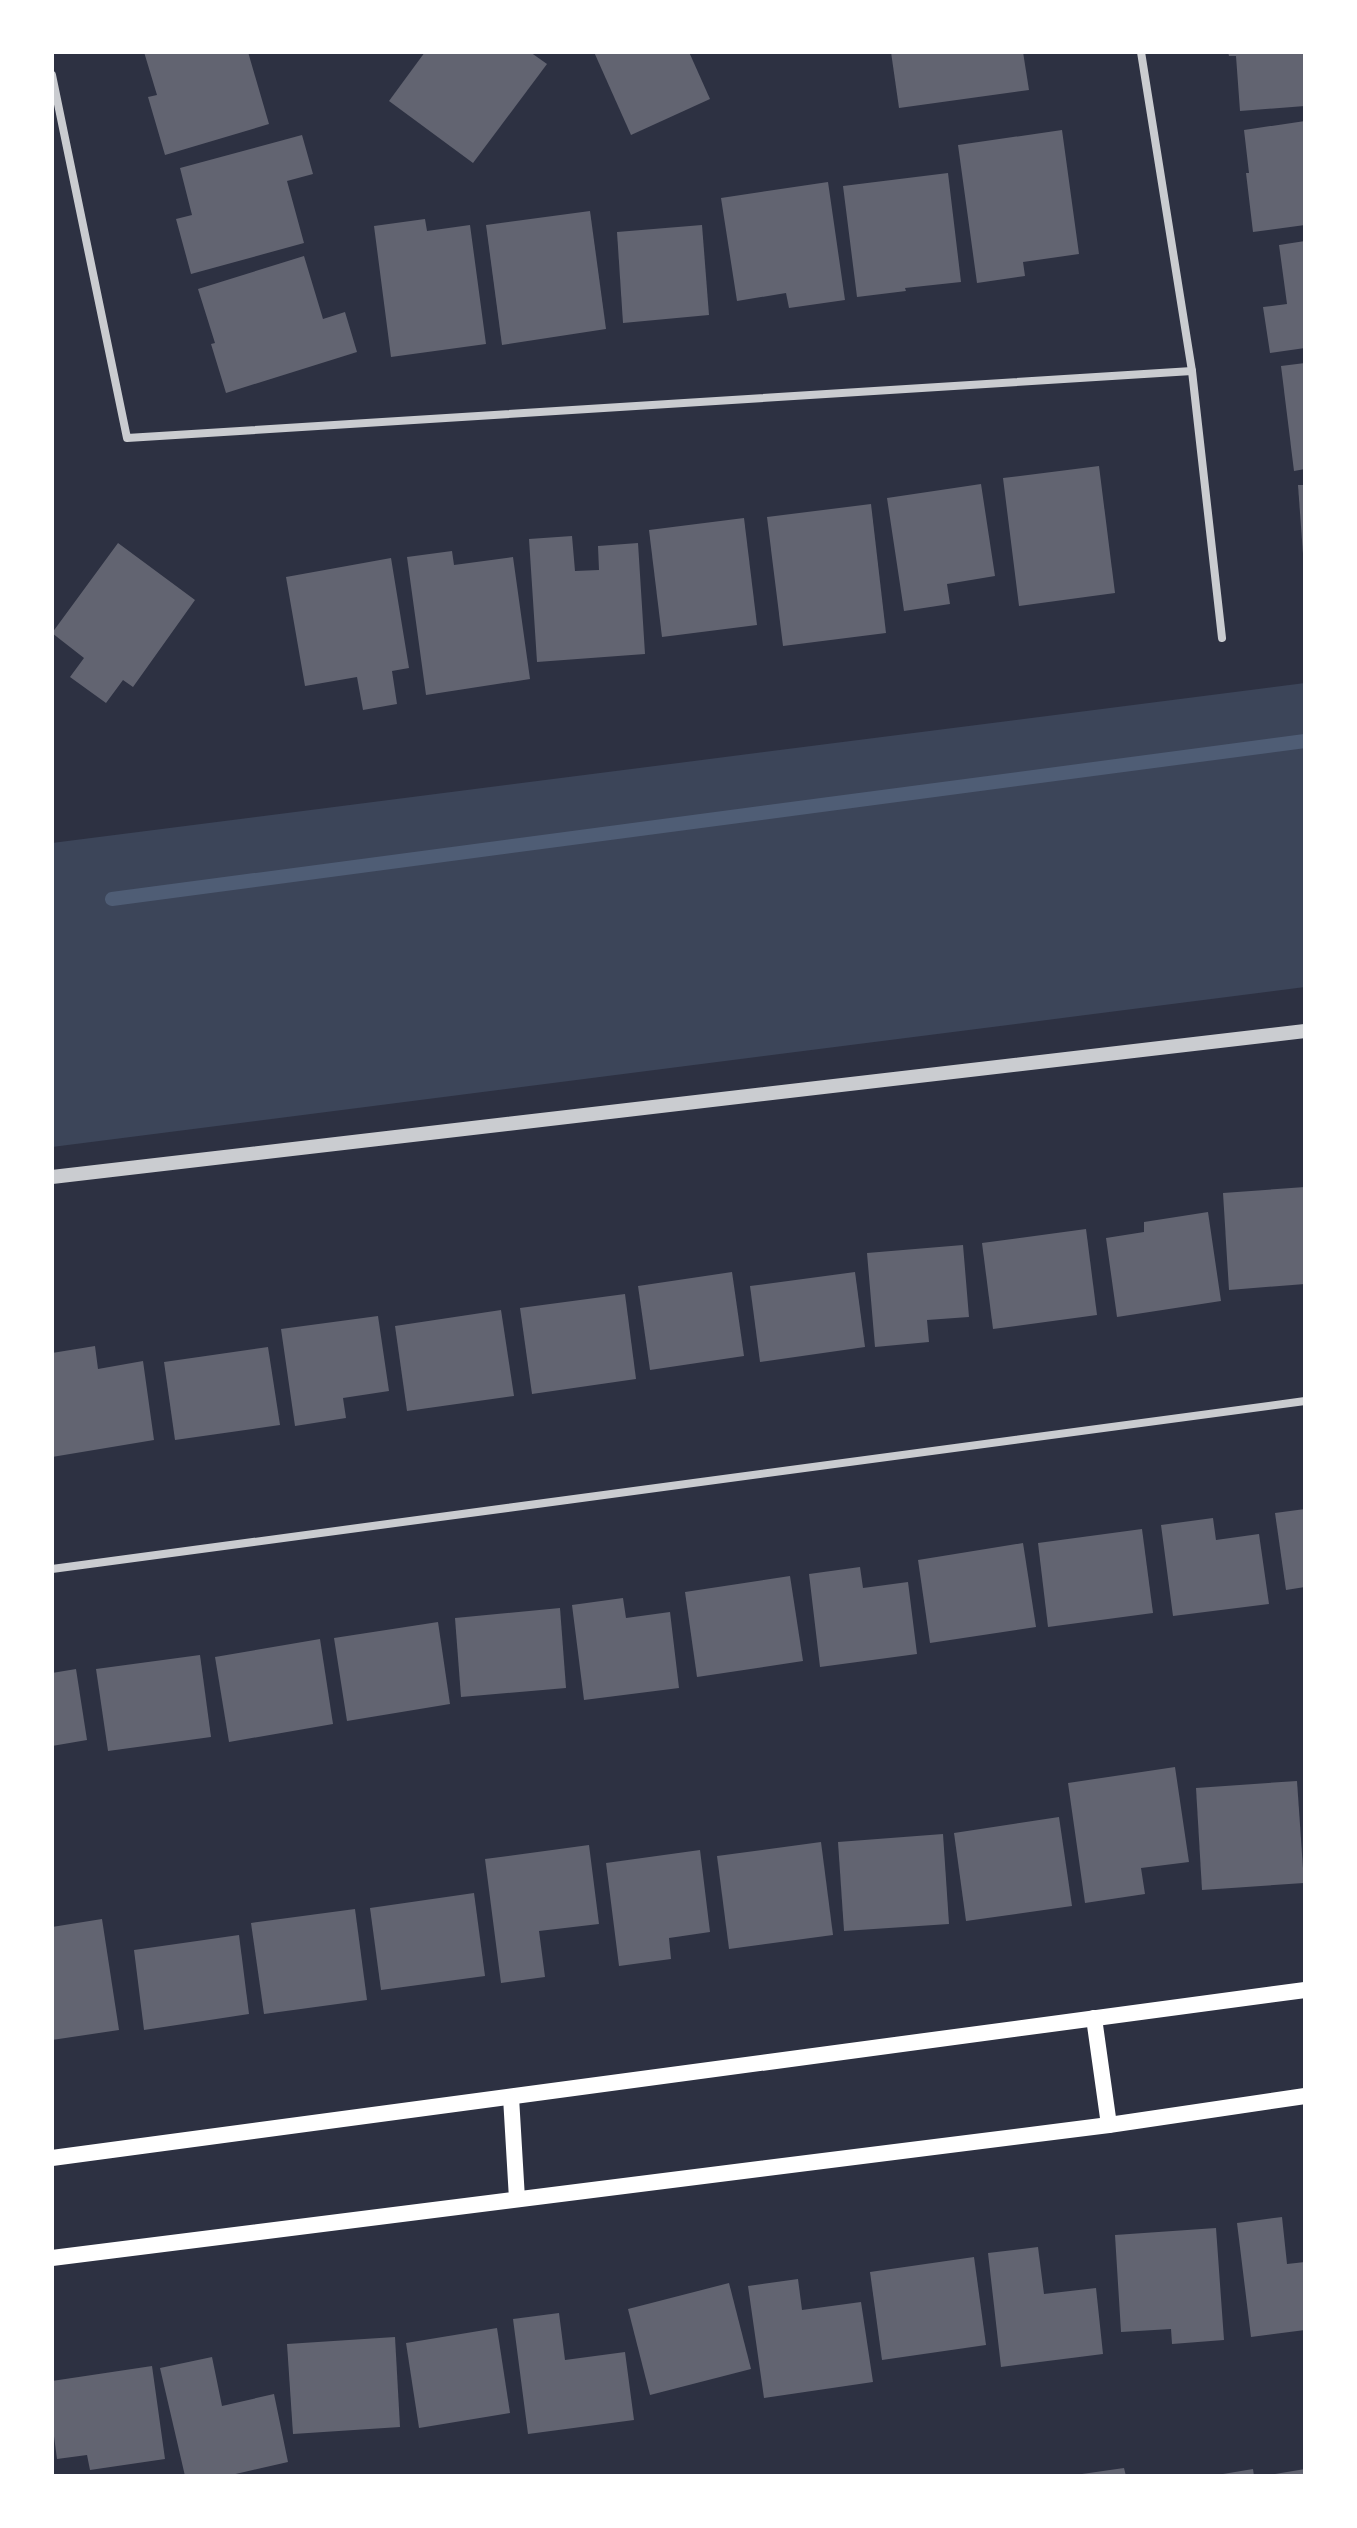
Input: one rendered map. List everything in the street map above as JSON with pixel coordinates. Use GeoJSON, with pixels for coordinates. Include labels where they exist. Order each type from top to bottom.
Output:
{"type":"FeatureCollection","features":[{"type":"Feature","properties":{"kind":"main road"},"geometry":{"type":"LineString","coordinates":[[52,2158],[1305,1990]]}},
{"type":"Feature","properties":{"kind":"main road"},"geometry":{"type":"LineString","coordinates":[[1094,2018],[1109,2125]]}},
{"type":"Feature","properties":{"kind":"main road"},"geometry":{"type":"LineString","coordinates":[[52,2258],[1109,2125],[1305,2096]]}},
{"type":"Feature","properties":{"kind":"main road"},"geometry":{"type":"LineString","coordinates":[[511,2097],[517,2199]]}},
{"type":"Feature","properties":{"kind":"street"},"geometry":{"type":"LineString","coordinates":[[1141,52],[1192,371],[1222,638]]}},
{"type":"Feature","properties":{"kind":"street"},"geometry":{"type":"LineString","coordinates":[[52,75],[127,438],[1192,371]]}},
{"type":"Feature","properties":{"kind":"street"},"geometry":{"type":"LineString","coordinates":[[52,1177],[1305,1031]]}},
{"type":"Feature","properties":{"kind":"street"},"geometry":{"type":"LineString","coordinates":[[52,1569],[1305,1401]]}},
{"type":"Feature","properties":{"kind":"shaded area"},"geometry":{"type":"Polygon","coordinates":[[[1305,683],[1305,987],[52,1147],[52,843],[1305,683]]]}},
{"type":"Feature","properties":{"kind":"building"},"geometry":{"type":"Polygon","coordinates":[[[144,52],[248,52],[269,124],[165,155],[148,97],[157,95],[144,52]]]}},
{"type":"Feature","properties":{"kind":"building"},"geometry":{"type":"Polygon","coordinates":[[[425,52],[530,52],[547,64],[473,163],[389,101],[425,52]]]}},
{"type":"Feature","properties":{"kind":"building"},"geometry":{"type":"Polygon","coordinates":[[[594,52],[689,52],[710,99],[631,135],[594,52]]]}},
{"type":"Feature","properties":{"kind":"building"},"geometry":{"type":"Polygon","coordinates":[[[891,52],[1023,52],[1029,90],[899,108],[891,52]]]}},
{"type":"Feature","properties":{"kind":"building"},"geometry":{"type":"Polygon","coordinates":[[[1228,52],[1305,52],[1305,106],[1240,111],[1236,56],[1229,56],[1228,52]]]}},
{"type":"Feature","properties":{"kind":"building"},"geometry":{"type":"Polygon","coordinates":[[[1305,121],[1305,225],[1253,232],[1244,130],[1305,121]]]}},
{"type":"Feature","properties":{"kind":"building"},"geometry":{"type":"Polygon","coordinates":[[[1062,130],[1079,254],[1023,262],[1025,276],[977,283],[958,145],[1062,130]]]}},
{"type":"Feature","properties":{"kind":"building"},"geometry":{"type":"Polygon","coordinates":[[[302,135],[313,174],[287,181],[304,243],[191,274],[176,219],[192,215],[180,168],[302,135]]]}},
{"type":"Feature","properties":{"kind":"building"},"geometry":{"type":"Polygon","coordinates":[[[948,173],[961,282],[857,297],[843,186],[948,173]]]}},
{"type":"Feature","properties":{"kind":"building"},"geometry":{"type":"Polygon","coordinates":[[[828,182],[845,300],[789,308],[786,293],[737,301],[721,198],[828,182]]]}},
{"type":"Feature","properties":{"kind":"building"},"geometry":{"type":"Polygon","coordinates":[[[590,211],[606,329],[502,345],[486,225],[590,211]]]}},
{"type":"Feature","properties":{"kind":"building"},"geometry":{"type":"Polygon","coordinates":[[[425,219],[427,231],[470,225],[486,344],[391,357],[374,226],[425,219]]]}},
{"type":"Feature","properties":{"kind":"building"},"geometry":{"type":"Polygon","coordinates":[[[702,225],[709,315],[623,323],[617,232],[702,225]]]}},
{"type":"Feature","properties":{"kind":"building"},"geometry":{"type":"Polygon","coordinates":[[[1305,241],[1305,348],[1270,353],[1263,307],[1287,304],[1279,245],[1305,241]]]}},
{"type":"Feature","properties":{"kind":"building"},"geometry":{"type":"Polygon","coordinates":[[[304,256],[323,319],[345,312],[357,352],[226,393],[198,289],[304,256]]]}},
{"type":"Feature","properties":{"kind":"building"},"geometry":{"type":"Polygon","coordinates":[[[1305,363],[1305,469],[1294,471],[1281,366],[1305,363]]]}},
{"type":"Feature","properties":{"kind":"building"},"geometry":{"type":"Polygon","coordinates":[[[1099,466],[1115,593],[1019,606],[1003,478],[1099,466]]]}},
{"type":"Feature","properties":{"kind":"building"},"geometry":{"type":"Polygon","coordinates":[[[981,484],[995,576],[947,584],[950,604],[904,611],[887,498],[981,484]]]}},
{"type":"Feature","properties":{"kind":"building"},"geometry":{"type":"Polygon","coordinates":[[[1298,485],[1305,485],[1305,554],[1303,554],[1298,485]]]}},
{"type":"Feature","properties":{"kind":"building"},"geometry":{"type":"Polygon","coordinates":[[[871,504],[886,633],[783,646],[767,517],[871,504]]]}},
{"type":"Feature","properties":{"kind":"building"},"geometry":{"type":"Polygon","coordinates":[[[744,518],[757,625],[662,637],[649,530],[744,518]]]}},
{"type":"Feature","properties":{"kind":"building"},"geometry":{"type":"Polygon","coordinates":[[[572,536],[575,571],[599,570],[598,546],[638,543],[645,654],[537,662],[529,539],[572,536]]]}},
{"type":"Feature","properties":{"kind":"building"},"geometry":{"type":"Polygon","coordinates":[[[118,543],[195,600],[133,687],[123,680],[106,703],[70,677],[84,658],[52,633],[118,543]]]}},
{"type":"Feature","properties":{"kind":"building"},"geometry":{"type":"Polygon","coordinates":[[[452,551],[454,565],[513,557],[530,679],[426,695],[407,557],[452,551]]]}},
{"type":"Feature","properties":{"kind":"building"},"geometry":{"type":"Polygon","coordinates":[[[391,558],[409,668],[392,671],[397,704],[363,710],[357,677],[305,686],[286,577],[391,558]]]}},
{"type":"Feature","properties":{"kind":"building"},"geometry":{"type":"Polygon","coordinates":[[[1305,1187],[1305,1284],[1229,1290],[1223,1193],[1305,1187]]]}},
{"type":"Feature","properties":{"kind":"building"},"geometry":{"type":"Polygon","coordinates":[[[1208,1212],[1221,1301],[1117,1317],[1106,1238],[1144,1232],[1144,1222],[1208,1212]]]}},
{"type":"Feature","properties":{"kind":"building"},"geometry":{"type":"Polygon","coordinates":[[[1086,1229],[1097,1315],[993,1329],[982,1243],[1086,1229]]]}},
{"type":"Feature","properties":{"kind":"building"},"geometry":{"type":"Polygon","coordinates":[[[963,1245],[969,1317],[927,1320],[929,1342],[875,1347],[867,1253],[963,1245]]]}},
{"type":"Feature","properties":{"kind":"building"},"geometry":{"type":"Polygon","coordinates":[[[732,1272],[744,1356],[650,1370],[638,1286],[732,1272]]]}},
{"type":"Feature","properties":{"kind":"building"},"geometry":{"type":"Polygon","coordinates":[[[855,1272],[865,1347],[760,1362],[750,1286],[855,1272]]]}},
{"type":"Feature","properties":{"kind":"building"},"geometry":{"type":"Polygon","coordinates":[[[625,1294],[636,1379],[532,1394],[520,1308],[625,1294]]]}},
{"type":"Feature","properties":{"kind":"building"},"geometry":{"type":"Polygon","coordinates":[[[501,1310],[514,1396],[407,1411],[395,1326],[501,1310]]]}},
{"type":"Feature","properties":{"kind":"building"},"geometry":{"type":"Polygon","coordinates":[[[378,1316],[389,1391],[343,1398],[346,1418],[295,1426],[281,1329],[378,1316]]]}},
{"type":"Feature","properties":{"kind":"building"},"geometry":{"type":"Polygon","coordinates":[[[95,1346],[98,1369],[143,1361],[154,1440],[52,1457],[52,1353],[95,1346]]]}},
{"type":"Feature","properties":{"kind":"building"},"geometry":{"type":"Polygon","coordinates":[[[268,1347],[280,1425],[175,1440],[164,1362],[268,1347]]]}},
{"type":"Feature","properties":{"kind":"building"},"geometry":{"type":"Polygon","coordinates":[[[1305,1509],[1305,1587],[1286,1590],[1275,1513],[1305,1509]]]}},
{"type":"Feature","properties":{"kind":"building"},"geometry":{"type":"Polygon","coordinates":[[[1213,1518],[1216,1540],[1259,1534],[1269,1604],[1173,1616],[1161,1525],[1213,1518]]]}},
{"type":"Feature","properties":{"kind":"building"},"geometry":{"type":"Polygon","coordinates":[[[1142,1529],[1153,1613],[1048,1627],[1038,1543],[1142,1529]]]}},
{"type":"Feature","properties":{"kind":"building"},"geometry":{"type":"Polygon","coordinates":[[[1023,1543],[1036,1627],[930,1643],[918,1560],[1023,1543]]]}},
{"type":"Feature","properties":{"kind":"building"},"geometry":{"type":"Polygon","coordinates":[[[860,1567],[863,1588],[908,1582],[917,1654],[820,1667],[809,1574],[860,1567]]]}},
{"type":"Feature","properties":{"kind":"building"},"geometry":{"type":"Polygon","coordinates":[[[790,1576],[803,1661],[697,1677],[685,1592],[790,1576]]]}},
{"type":"Feature","properties":{"kind":"building"},"geometry":{"type":"Polygon","coordinates":[[[623,1598],[626,1618],[670,1612],[679,1688],[584,1700],[572,1605],[623,1598]]]}},
{"type":"Feature","properties":{"kind":"building"},"geometry":{"type":"Polygon","coordinates":[[[560,1608],[566,1688],[461,1697],[455,1618],[560,1608]]]}},
{"type":"Feature","properties":{"kind":"building"},"geometry":{"type":"Polygon","coordinates":[[[438,1622],[450,1704],[347,1721],[334,1638],[438,1622]]]}},
{"type":"Feature","properties":{"kind":"building"},"geometry":{"type":"Polygon","coordinates":[[[320,1639],[333,1724],[229,1742],[215,1657],[320,1639]]]}},
{"type":"Feature","properties":{"kind":"building"},"geometry":{"type":"Polygon","coordinates":[[[200,1655],[211,1737],[108,1751],[96,1669],[200,1655]]]}},
{"type":"Feature","properties":{"kind":"building"},"geometry":{"type":"Polygon","coordinates":[[[76,1669],[87,1740],[52,1746],[52,1673],[76,1669]]]}},
{"type":"Feature","properties":{"kind":"building"},"geometry":{"type":"Polygon","coordinates":[[[1175,1767],[1189,1862],[1141,1868],[1145,1894],[1085,1903],[1068,1783],[1175,1767]]]}},
{"type":"Feature","properties":{"kind":"building"},"geometry":{"type":"Polygon","coordinates":[[[1297,1781],[1304,1883],[1202,1890],[1196,1788],[1297,1781]]]}},
{"type":"Feature","properties":{"kind":"building"},"geometry":{"type":"Polygon","coordinates":[[[1059,1817],[1072,1906],[966,1921],[954,1833],[1059,1817]]]}},
{"type":"Feature","properties":{"kind":"building"},"geometry":{"type":"Polygon","coordinates":[[[943,1834],[949,1924],[844,1931],[838,1842],[943,1834]]]}},
{"type":"Feature","properties":{"kind":"building"},"geometry":{"type":"Polygon","coordinates":[[[821,1842],[833,1935],[729,1949],[717,1856],[821,1842]]]}},
{"type":"Feature","properties":{"kind":"building"},"geometry":{"type":"Polygon","coordinates":[[[589,1845],[599,1924],[539,1931],[545,1977],[501,1983],[485,1859],[589,1845]]]}},
{"type":"Feature","properties":{"kind":"building"},"geometry":{"type":"Polygon","coordinates":[[[700,1850],[710,1932],[669,1938],[671,1959],[619,1966],[606,1863],[700,1850]]]}},
{"type":"Feature","properties":{"kind":"building"},"geometry":{"type":"Polygon","coordinates":[[[474,1893],[485,1976],[381,1990],[370,1908],[474,1893]]]}},
{"type":"Feature","properties":{"kind":"building"},"geometry":{"type":"Polygon","coordinates":[[[355,1909],[367,2000],[264,2014],[251,1923],[355,1909]]]}},
{"type":"Feature","properties":{"kind":"building"},"geometry":{"type":"Polygon","coordinates":[[[102,1919],[119,2030],[52,2040],[52,1927],[102,1919]]]}},
{"type":"Feature","properties":{"kind":"building"},"geometry":{"type":"Polygon","coordinates":[[[239,1935],[249,2014],[144,2030],[134,1950],[239,1935]]]}},
{"type":"Feature","properties":{"kind":"building"},"geometry":{"type":"Polygon","coordinates":[[[1282,2217],[1287,2264],[1305,2262],[1305,2330],[1251,2337],[1237,2223],[1282,2217]]]}},
{"type":"Feature","properties":{"kind":"building"},"geometry":{"type":"Polygon","coordinates":[[[1216,2228],[1224,2340],[1172,2344],[1171,2329],[1121,2332],[1115,2235],[1216,2228]]]}},
{"type":"Feature","properties":{"kind":"building"},"geometry":{"type":"Polygon","coordinates":[[[1038,2247],[1044,2294],[1096,2288],[1103,2354],[1001,2367],[988,2253],[1038,2247]]]}},
{"type":"Feature","properties":{"kind":"building"},"geometry":{"type":"Polygon","coordinates":[[[974,2257],[986,2345],[882,2360],[870,2272],[974,2257]]]}},
{"type":"Feature","properties":{"kind":"building"},"geometry":{"type":"Polygon","coordinates":[[[798,2279],[802,2310],[861,2302],[873,2382],[764,2398],[748,2286],[798,2279]]]}},
{"type":"Feature","properties":{"kind":"building"},"geometry":{"type":"Polygon","coordinates":[[[729,2283],[751,2369],[650,2395],[628,2309],[729,2283]]]}},
{"type":"Feature","properties":{"kind":"building"},"geometry":{"type":"Polygon","coordinates":[[[559,2313],[565,2360],[625,2352],[634,2420],[528,2434],[513,2319],[559,2313]]]}},
{"type":"Feature","properties":{"kind":"building"},"geometry":{"type":"Polygon","coordinates":[[[497,2328],[510,2413],[419,2428],[406,2343],[497,2328]]]}},
{"type":"Feature","properties":{"kind":"building"},"geometry":{"type":"Polygon","coordinates":[[[395,2337],[400,2427],[293,2434],[287,2344],[395,2337]]]}},
{"type":"Feature","properties":{"kind":"building"},"geometry":{"type":"Polygon","coordinates":[[[212,2357],[222,2406],[274,2394],[288,2462],[227,2476],[185,2476],[160,2368],[212,2357]]]}},
{"type":"Feature","properties":{"kind":"building"},"geometry":{"type":"Polygon","coordinates":[[[152,2366],[165,2459],[90,2470],[87,2455],[57,2459],[52,2421],[52,2381],[152,2366]]]}},
{"type":"Feature","properties":{"kind":"building"},"geometry":{"type":"Polygon","coordinates":[[[1124,2468],[1126,2476],[1082,2476],[1082,2474],[1124,2468]]]}},
{"type":"Feature","properties":{"kind":"building"},"geometry":{"type":"Polygon","coordinates":[[[1253,2469],[1254,2476],[1223,2476],[1223,2474],[1253,2469]]]}},
{"type":"Feature","properties":{"kind":"building"},"geometry":{"type":"Polygon","coordinates":[[[1305,2469],[1305,2476],[1275,2476],[1275,2474],[1305,2469]]]}},
{"type":"Feature","properties":{"kind":"waterway"},"geometry":{"type":"LineString","coordinates":[[112,899],[1305,741]]}}]}
